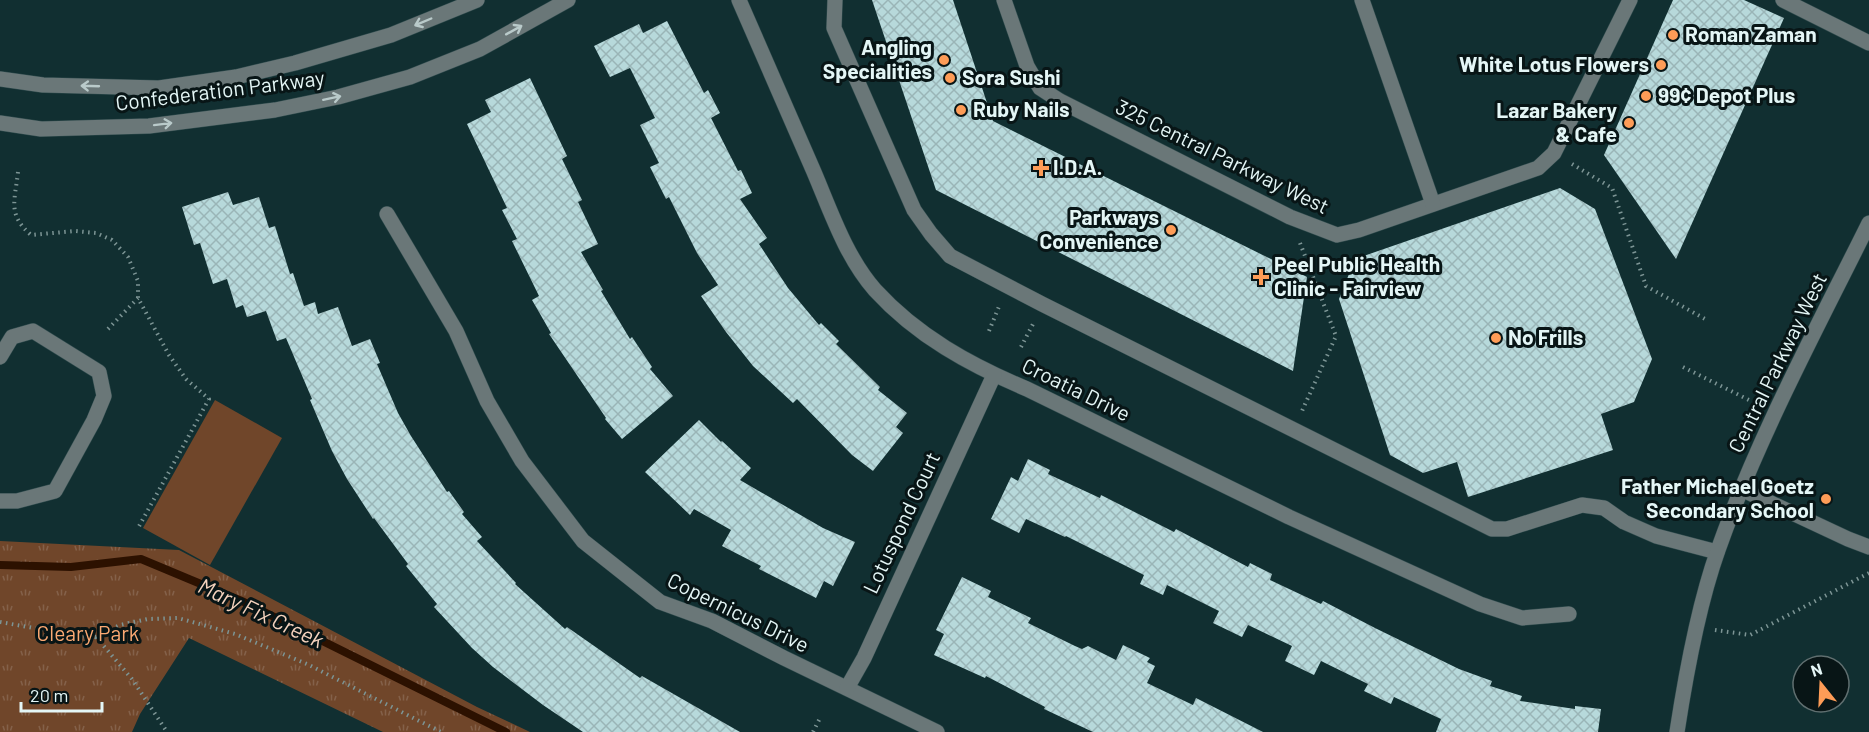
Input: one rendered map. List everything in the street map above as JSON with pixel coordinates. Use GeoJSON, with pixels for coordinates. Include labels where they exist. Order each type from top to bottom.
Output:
{"type":"FeatureCollection","features":[{"type":"Feature","properties":{"kind":"street","name":"Confederation Parkway"},"geometry":{"type":"LineString","coordinates":[[0,78],[43,85],[159,88],[236,77],[295,63],[391,35],[477,0]]}},
{"type":"Feature","properties":{"kind":"street","name":"Confederation Parkway"},"geometry":{"type":"LineString","coordinates":[[0,123],[41,129],[149,126],[274,110],[338,97],[410,77],[480,49],[568,0]]}},
{"type":"Feature","properties":{"kind":"street","name":"Croatia Drive"},"geometry":{"type":"LineString","coordinates":[[739,0],[845,243],[874,288],[915,327],[941,346],[994,375],[1028,388],[1289,517],[1480,604],[1522,618],[1569,614]]}},
{"type":"Feature","properties":{"kind":"street"},"geometry":{"type":"LineString","coordinates":[[835,0],[834,28],[914,210],[950,256],[1492,529],[1508,529],[1582,505],[1604,508],[1624,522],[1656,536],[1717,552]]}},
{"type":"Feature","properties":{"kind":"street","name":"325 Central Parkway West"},"geometry":{"type":"LineString","coordinates":[[1004,0],[1027,66],[1040,88],[1060,101],[1290,217],[1337,236],[1538,168],[1554,153],[1630,0]]}},
{"type":"Feature","properties":{"kind":"street"},"geometry":{"type":"LineString","coordinates":[[1362,0],[1432,204]]}},
{"type":"Feature","properties":{"kind":"street"},"geometry":{"type":"LineString","coordinates":[[1783,0],[1869,43]]}},
{"type":"Feature","properties":{"kind":"street","name":"Copernicus Drive"},"geometry":{"type":"LineString","coordinates":[[387,214],[456,331],[487,401],[522,461],[583,541],[660,602],[712,621],[937,732]]}},
{"type":"Feature","properties":{"kind":"street","name":"Central Parkway West"},"geometry":{"type":"LineString","coordinates":[[1677,732],[1697,627],[1717,552],[1741,489],[1775,413],[1869,223]]}},
{"type":"Feature","properties":{"kind":"street"},"geometry":{"type":"LineString","coordinates":[[0,357],[12,337],[33,331],[99,372],[104,396],[94,420],[55,491],[17,501],[0,501]]}},
{"type":"Feature","properties":{"kind":"street","name":"Lotuspond Court"},"geometry":{"type":"LineString","coordinates":[[847,688],[864,658],[994,375]]}},
{"type":"Feature","properties":{"kind":"street"},"geometry":{"type":"LineString","coordinates":[[1741,489],[1869,547]]}},
{"type":"Feature","properties":{"kind":"path"},"geometry":{"type":"LineString","coordinates":[[1554,153],[1612,188],[1646,286],[1705,319]]}},
{"type":"Feature","properties":{"kind":"path"},"geometry":{"type":"LineString","coordinates":[[18,172],[14,210],[19,224],[31,235],[75,231],[96,232],[112,240],[128,257],[138,281],[138,298],[169,355],[186,380],[209,399],[137,530]]}},
{"type":"Feature","properties":{"kind":"path"},"geometry":{"type":"LineString","coordinates":[[1290,217],[1336,336],[1294,430]]}},
{"type":"Feature","properties":{"kind":"path"},"geometry":{"type":"LineString","coordinates":[[989,331],[1007,286]]}},
{"type":"Feature","properties":{"kind":"path"},"geometry":{"type":"LineString","coordinates":[[108,329],[138,298]]}},
{"type":"Feature","properties":{"kind":"path"},"geometry":{"type":"LineString","coordinates":[[1021,347],[1042,304]]}},
{"type":"Feature","properties":{"kind":"path"},"geometry":{"type":"LineString","coordinates":[[1683,367],[1775,413]]}},
{"type":"Feature","properties":{"kind":"path"},"geometry":{"type":"LineString","coordinates":[[1697,627],[1750,635],[1869,573]]}},
{"type":"Feature","properties":{"kind":"path"},"geometry":{"type":"LineString","coordinates":[[0,622],[96,637],[120,625],[148,619],[178,618],[236,634],[307,664],[441,732]]}},
{"type":"Feature","properties":{"kind":"path"},"geometry":{"type":"LineString","coordinates":[[96,637],[132,679],[166,732]]}},
{"type":"Feature","properties":{"kind":"path"},"geometry":{"type":"LineString","coordinates":[[813,732],[821,716]]}},
{"type":"Feature","properties":{"kind":"green space"},"geometry":{"type":"Polygon","coordinates":[[[215,400],[282,438],[210,565],[143,528],[215,400]]]}},
{"type":"Feature","properties":{"kind":"green space","name":"Cleary Park"},"geometry":{"type":"Polygon","coordinates":[[[0,541],[179,550],[477,707],[530,732],[383,732],[189,638],[140,714],[132,732],[0,732],[0,541]]]}},
{"type":"Feature","properties":{"kind":"building"},"geometry":{"type":"Polygon","coordinates":[[[872,0],[953,0],[993,121],[1307,277],[1293,371],[936,190],[872,0]]]}},
{"type":"Feature","properties":{"kind":"building"},"geometry":{"type":"Polygon","coordinates":[[[1673,0],[1744,0],[1784,18],[1676,259],[1604,155],[1673,0]]]}},
{"type":"Feature","properties":{"kind":"building"},"geometry":{"type":"Polygon","coordinates":[[[667,21],[704,93],[708,90],[720,113],[711,118],[752,193],[740,199],[767,238],[759,244],[788,288],[819,325],[821,323],[839,341],[836,344],[880,387],[878,390],[907,413],[896,427],[903,433],[873,471],[852,455],[797,399],[793,403],[753,366],[701,296],[718,285],[697,253],[669,197],[666,199],[650,167],[659,163],[640,125],[655,118],[630,68],[610,77],[594,46],[639,24],[643,33],[667,21]]]}},
{"type":"Feature","properties":{"kind":"building"},"geometry":{"type":"Polygon","coordinates":[[[530,78],[567,156],[562,159],[582,200],[578,202],[598,244],[581,252],[630,339],[632,337],[652,367],[650,369],[673,396],[622,439],[605,419],[549,334],[551,333],[532,300],[539,296],[512,241],[517,239],[502,210],[507,208],[467,124],[491,112],[485,100],[530,78]]]}},
{"type":"Feature","properties":{"kind":"building"},"geometry":{"type":"Polygon","coordinates":[[[1560,188],[1595,209],[1652,359],[1634,402],[1601,414],[1613,450],[1468,497],[1457,462],[1423,473],[1390,455],[1339,299],[1355,259],[1560,188]]]}},
{"type":"Feature","properties":{"kind":"building"},"geometry":{"type":"Polygon","coordinates":[[[228,192],[233,205],[259,197],[269,228],[275,226],[290,274],[293,273],[304,306],[315,302],[318,314],[338,307],[352,346],[370,339],[380,363],[377,364],[398,413],[411,436],[447,492],[449,491],[464,512],[462,514],[482,537],[477,541],[515,584],[565,629],[567,627],[640,678],[642,676],[740,732],[583,732],[543,705],[472,648],[434,607],[437,604],[406,566],[408,564],[373,519],[347,479],[332,451],[286,338],[277,341],[266,311],[247,317],[243,305],[236,308],[227,279],[213,284],[200,243],[194,245],[182,207],[228,192]]]}},
{"type":"Feature","properties":{"kind":"building"},"geometry":{"type":"Polygon","coordinates":[[[699,420],[751,468],[740,480],[823,528],[855,542],[833,586],[824,581],[816,598],[759,569],[761,566],[722,546],[731,530],[694,509],[690,515],[645,472],[699,420]]]}},
{"type":"Feature","properties":{"kind":"building"},"geometry":{"type":"Polygon","coordinates":[[[1028,459],[1050,470],[1048,474],[1100,498],[1101,495],[1174,532],[1176,529],[1248,567],[1250,563],[1272,574],[1270,580],[1321,604],[1323,601],[1459,669],[1492,681],[1490,686],[1522,696],[1520,701],[1575,709],[1575,706],[1601,709],[1598,732],[1436,732],[1441,719],[1394,697],[1391,704],[1364,691],[1368,684],[1321,661],[1314,675],[1285,661],[1292,646],[1248,625],[1242,637],[1213,623],[1219,611],[1167,585],[1163,595],[1140,584],[1144,575],[1066,536],[1026,519],[1019,533],[991,519],[1011,477],[1018,481],[1028,459]]]}},
{"type":"Feature","properties":{"kind":"building"},"geometry":{"type":"Polygon","coordinates":[[[962,577],[991,591],[988,597],[1031,618],[1028,623],[1075,646],[1082,649],[1088,646],[1116,660],[1123,645],[1150,658],[1147,662],[1155,666],[1147,683],[1193,705],[1196,698],[1263,732],[1093,732],[1044,709],[1045,707],[986,676],[985,678],[934,655],[944,634],[936,630],[962,577]]]}},
{"type":"Feature","properties":{"kind":"waterway","name":"Mary Fix Creek"},"geometry":{"type":"LineString","coordinates":[[0,565],[71,567],[141,559],[244,602],[506,732]]}},
{"type":"Feature","properties":{"kind":"place","name":"Roman Zaman"},"geometry":{"type":"Point","coordinates":[1673,35]}},
{"type":"Feature","properties":{"kind":"place","name":"Angling Specialities"},"geometry":{"type":"Point","coordinates":[944,60]}},
{"type":"Feature","properties":{"kind":"place","name":"White Lotus Flowers"},"geometry":{"type":"Point","coordinates":[1661,65]}},
{"type":"Feature","properties":{"kind":"place","name":"Sora Sushi"},"geometry":{"type":"Point","coordinates":[950,78]}},
{"type":"Feature","properties":{"kind":"place","name":"99¢ Depot Plus"},"geometry":{"type":"Point","coordinates":[1646,96]}},
{"type":"Feature","properties":{"kind":"place","name":"Ruby Nails"},"geometry":{"type":"Point","coordinates":[961,110]}},
{"type":"Feature","properties":{"kind":"place","name":"Lazar Bakery & Cafe"},"geometry":{"type":"Point","coordinates":[1629,123]}},
{"type":"Feature","properties":{"kind":"place","name":"I.D.A."},"geometry":{"type":"Point","coordinates":[1041,168]}},
{"type":"Feature","properties":{"kind":"place","name":"Parkways Convenience"},"geometry":{"type":"Point","coordinates":[1171,230]}},
{"type":"Feature","properties":{"kind":"place","name":"Peel Public Health Clinic - Fairview"},"geometry":{"type":"Point","coordinates":[1261,277]}},
{"type":"Feature","properties":{"kind":"place","name":"No Frills"},"geometry":{"type":"Point","coordinates":[1496,338]}},
{"type":"Feature","properties":{"kind":"place","name":"Father Michael Goetz Secondary School"},"geometry":{"type":"Point","coordinates":[1826,499]}}]}
